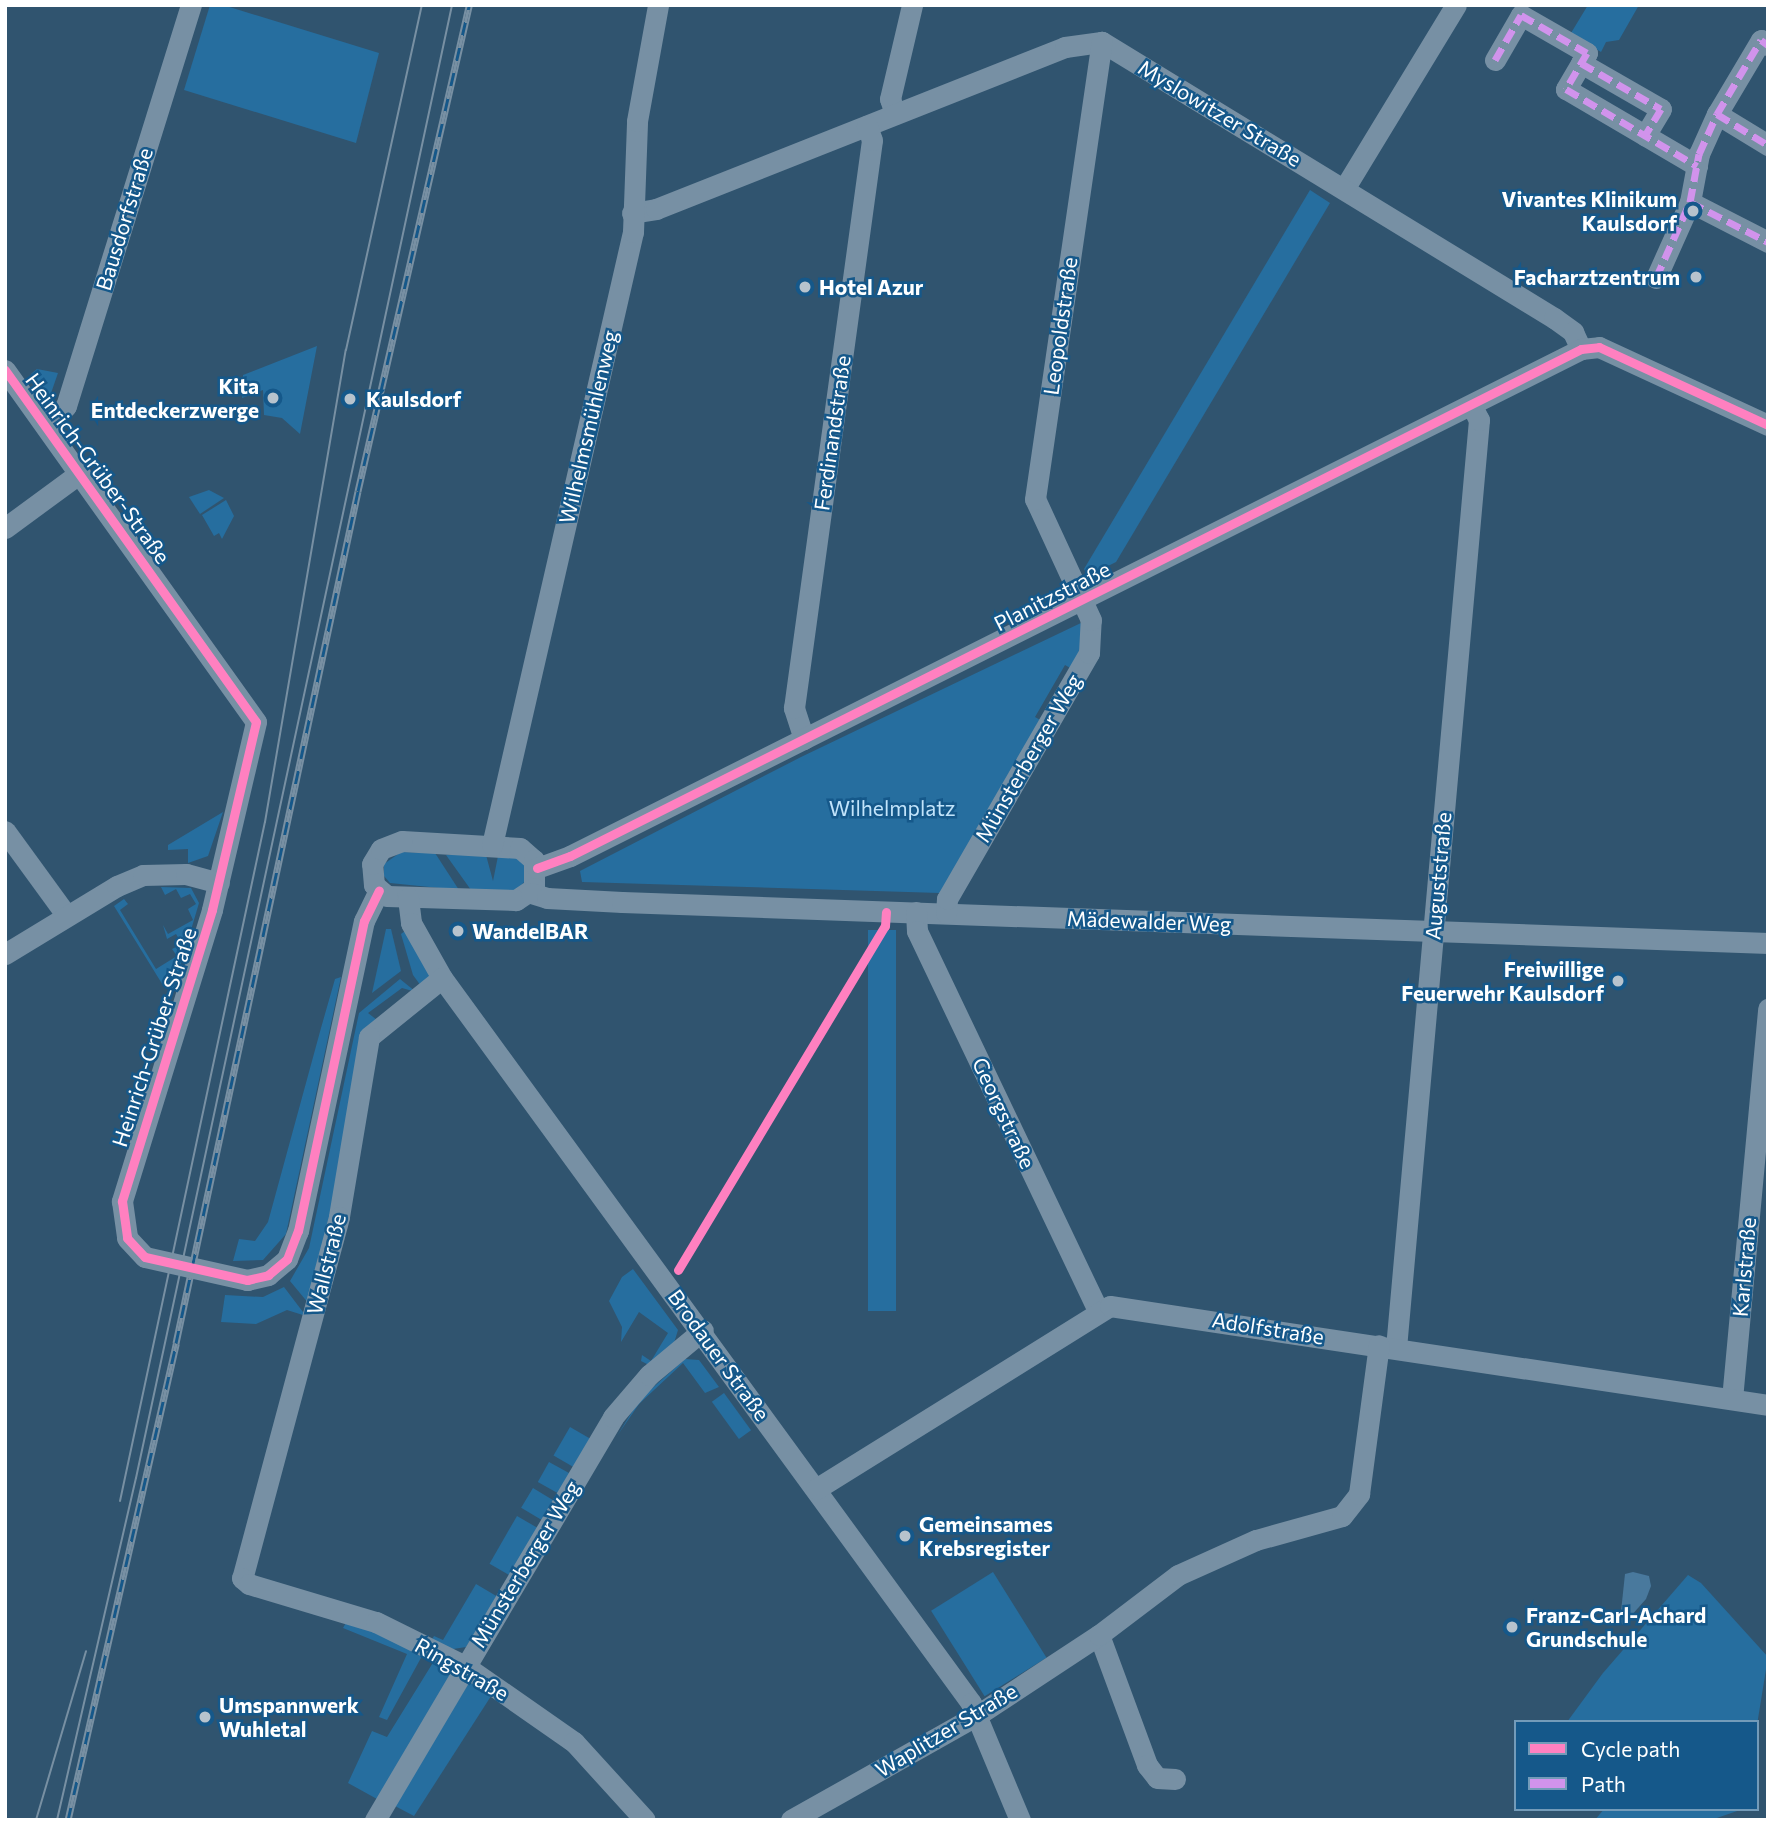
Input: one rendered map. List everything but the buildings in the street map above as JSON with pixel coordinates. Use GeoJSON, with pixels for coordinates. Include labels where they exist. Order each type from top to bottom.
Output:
{"type":"FeatureCollection","features":[{"type":"Feature","properties":{"kind":"street","name":"Bausdorfstraße"},"geometry":{"type":"LineString","coordinates":[[46,426],[66,406],[191,5]]}},
{"type":"Feature","properties":{"kind":"street","name":"Wilhelmsmühlenweg"},"geometry":{"type":"LineString","coordinates":[[492,845],[633,232],[640,92],[658,5]]}},
{"type":"Feature","properties":{"kind":"street"},"geometry":{"type":"LineString","coordinates":[[895,114],[890,99],[912,5]]}},
{"type":"Feature","properties":{"kind":"street"},"geometry":{"type":"LineString","coordinates":[[1344,189],[1456,5]]}},
{"type":"Feature","properties":{"kind":"street"},"geometry":{"type":"LineString","coordinates":[[1495,60],[1521,15],[1587,53],[1566,89],[1697,166]]}},
{"type":"Feature","properties":{"kind":"street"},"geometry":{"type":"LineString","coordinates":[[1656,278],[1690,202],[1697,166],[1717,114],[1761,40],[1768,44]]}},
{"type":"Feature","properties":{"kind":"street"},"geometry":{"type":"LineString","coordinates":[[632,213],[656,209],[1065,47],[1102,42]]}},
{"type":"Feature","properties":{"kind":"street","name":"Myslowitzer Straße"},"geometry":{"type":"LineString","coordinates":[[1102,42],[1567,326],[1581,349]]}},
{"type":"Feature","properties":{"kind":"street","name":"Leopoldstraße"},"geometry":{"type":"LineString","coordinates":[[1082,601],[1035,499],[1102,42]]}},
{"type":"Feature","properties":{"kind":"street"},"geometry":{"type":"LineString","coordinates":[[1581,63],[1661,109],[1645,136]]}},
{"type":"Feature","properties":{"kind":"street"},"geometry":{"type":"LineString","coordinates":[[1717,114],[1768,145]]}},
{"type":"Feature","properties":{"kind":"street","name":"Ferdinandstraße"},"geometry":{"type":"LineString","coordinates":[[804,740],[794,708],[872,140],[867,125]]}},
{"type":"Feature","properties":{"kind":"street"},"geometry":{"type":"LineString","coordinates":[[1690,202],[1768,242]]}},
{"type":"Feature","properties":{"kind":"street"},"geometry":{"type":"LineString","coordinates":[[1581,349],[1599,348],[1768,425]]}},
{"type":"Feature","properties":{"kind":"street","name":"Planitzstraße"},"geometry":{"type":"LineString","coordinates":[[537,868],[550,866],[804,740],[1581,349]]}},
{"type":"Feature","properties":{"kind":"street","name":"Heinrich-Grüber-Straße"},"geometry":{"type":"LineString","coordinates":[[5,370],[256,722],[219,883],[122,1200],[127,1238],[145,1257],[158,1262],[254,1280],[268,1275],[292,1250],[364,921],[379,890]]}},
{"type":"Feature","properties":{"kind":"street","name":"Auguststraße"},"geometry":{"type":"LineString","coordinates":[[1388,1346],[1433,932],[1479,420],[1472,406]]}},
{"type":"Feature","properties":{"kind":"street"},"geometry":{"type":"LineString","coordinates":[[5,528],[80,472]]}},
{"type":"Feature","properties":{"kind":"street","name":"Münsterberger Weg"},"geometry":{"type":"LineString","coordinates":[[946,913],[947,899],[1089,653],[1091,620],[1082,601]]}},
{"type":"Feature","properties":{"kind":"street"},"geometry":{"type":"LineString","coordinates":[[5,831],[67,916]]}},
{"type":"Feature","properties":{"kind":"street"},"geometry":{"type":"LineString","coordinates":[[392,843],[520,848],[537,868],[531,893],[516,901],[408,898],[379,890],[372,880],[372,864],[381,849],[392,843]]}},
{"type":"Feature","properties":{"kind":"street"},"geometry":{"type":"LineString","coordinates":[[5,954],[67,916],[143,875],[186,874],[219,883]]}},
{"type":"Feature","properties":{"kind":"street","name":"Mädewalder Weg"},"geometry":{"type":"LineString","coordinates":[[531,893],[550,898],[1768,943]]}},
{"type":"Feature","properties":{"kind":"street","name":"Brodauer Straße"},"geometry":{"type":"LineString","coordinates":[[408,898],[412,926],[442,978],[703,1330],[979,1714],[1020,1820]]}},
{"type":"Feature","properties":{"kind":"street","name":"Georgstraße"},"geometry":{"type":"LineString","coordinates":[[916,912],[915,927],[1099,1312]]}},
{"type":"Feature","properties":{"kind":"street","name":"Wallstraße"},"geometry":{"type":"LineString","coordinates":[[242,1578],[340,1217],[369,1037],[442,978]]}},
{"type":"Feature","properties":{"kind":"street","name":"Karlstraße"},"geometry":{"type":"LineString","coordinates":[[1732,1399],[1768,1009]]}},
{"type":"Feature","properties":{"kind":"street","name":"Adolfstraße"},"geometry":{"type":"LineString","coordinates":[[816,1489],[1110,1306],[1768,1405]]}},
{"type":"Feature","properties":{"kind":"street","name":"Münsterberger Weg"},"geometry":{"type":"LineString","coordinates":[[375,1820],[613,1417],[649,1375],[703,1330]]}},
{"type":"Feature","properties":{"kind":"street","name":"Waplitzer Straße"},"geometry":{"type":"LineString","coordinates":[[791,1820],[979,1714],[1099,1635],[1178,1575],[1214,1556],[1266,1537],[1329,1523],[1347,1511],[1359,1494],[1388,1346]]}},
{"type":"Feature","properties":{"kind":"street","name":"Ringstraße"},"geometry":{"type":"LineString","coordinates":[[242,1578],[249,1584],[376,1622],[465,1666],[574,1742],[645,1820]]}},
{"type":"Feature","properties":{"kind":"street"},"geometry":{"type":"LineString","coordinates":[[1099,1635],[1147,1765],[1157,1778],[1175,1779]]}},
{"type":"Feature","properties":{"kind":"green space"},"geometry":{"type":"Polygon","coordinates":[[[210,5],[223,5],[379,53],[356,143],[184,90],[210,5]]]}},
{"type":"Feature","properties":{"kind":"green space"},"geometry":{"type":"Polygon","coordinates":[[[1588,5],[1639,5],[1619,40],[1606,42],[1601,52],[1571,33],[1588,5]]]}},
{"type":"Feature","properties":{"kind":"green space"},"geometry":{"type":"Polygon","coordinates":[[[1310,190],[1330,203],[1116,562],[1088,576],[1084,569],[1310,190]]]}},
{"type":"Feature","properties":{"kind":"green space"},"geometry":{"type":"Polygon","coordinates":[[[317,346],[300,434],[282,418],[264,415],[263,390],[242,398],[243,375],[317,346]]]}},
{"type":"Feature","properties":{"kind":"green space"},"geometry":{"type":"Polygon","coordinates":[[[37,369],[58,373],[50,396],[31,374],[37,369]]]}},
{"type":"Feature","properties":{"kind":"green space"},"geometry":{"type":"Polygon","coordinates":[[[209,490],[224,498],[200,514],[189,497],[209,490]]]}},
{"type":"Feature","properties":{"kind":"green space"},"geometry":{"type":"Polygon","coordinates":[[[226,500],[234,516],[222,539],[219,533],[214,536],[202,515],[226,500]]]}},
{"type":"Feature","properties":{"kind":"green space","name":"Wilhelmplatz"},"geometry":{"type":"Polygon","coordinates":[[[1083,622],[1088,628],[1072,669],[1065,665],[1035,717],[1042,721],[940,893],[582,882],[580,871],[801,757],[1083,622]]]}},
{"type":"Feature","properties":{"kind":"green space"},"geometry":{"type":"Polygon","coordinates":[[[223,812],[208,856],[188,863],[188,849],[168,850],[168,845],[223,812]]]}},
{"type":"Feature","properties":{"kind":"green space"},"geometry":{"type":"Polygon","coordinates":[[[401,852],[435,853],[459,890],[390,883],[384,876],[384,864],[401,852]]]}},
{"type":"Feature","properties":{"kind":"green space"},"geometry":{"type":"Polygon","coordinates":[[[446,855],[486,855],[493,881],[498,856],[516,857],[524,864],[526,880],[516,891],[471,890],[446,855]]]}},
{"type":"Feature","properties":{"kind":"green space"},"geometry":{"type":"Polygon","coordinates":[[[161,887],[191,888],[199,903],[173,991],[164,987],[114,906],[124,899],[128,904],[120,910],[156,969],[177,956],[172,949],[182,944],[176,934],[167,939],[163,925],[168,934],[193,920],[188,909],[196,904],[190,894],[181,898],[176,889],[165,895],[161,887]]]}},
{"type":"Feature","properties":{"kind":"green space"},"geometry":{"type":"Polygon","coordinates":[[[386,929],[391,929],[401,971],[372,993],[386,929]]]}},
{"type":"Feature","properties":{"kind":"green space"},"geometry":{"type":"Polygon","coordinates":[[[868,930],[896,930],[896,1311],[868,1311],[868,930]]]}},
{"type":"Feature","properties":{"kind":"green space"},"geometry":{"type":"Polygon","coordinates":[[[405,931],[432,976],[421,986],[413,975],[401,934],[405,931]]]}},
{"type":"Feature","properties":{"kind":"green space"},"geometry":{"type":"Polygon","coordinates":[[[341,977],[286,1234],[263,1260],[233,1261],[239,1239],[255,1241],[268,1222],[335,979],[341,977]]]}},
{"type":"Feature","properties":{"kind":"green space"},"geometry":{"type":"Polygon","coordinates":[[[400,979],[416,992],[402,988],[368,1013],[377,1020],[309,1304],[290,1281],[309,1248],[359,1013],[400,979]]]}},
{"type":"Feature","properties":{"kind":"green space"},"geometry":{"type":"Polygon","coordinates":[[[633,1269],[678,1330],[674,1343],[649,1365],[641,1361],[642,1355],[651,1361],[668,1333],[639,1312],[621,1342],[622,1327],[609,1301],[622,1277],[633,1269]]]}},
{"type":"Feature","properties":{"kind":"green space"},"geometry":{"type":"Polygon","coordinates":[[[284,1287],[306,1316],[287,1310],[256,1324],[221,1322],[225,1295],[263,1297],[284,1287]]]}},
{"type":"Feature","properties":{"kind":"green space"},"geometry":{"type":"Polygon","coordinates":[[[685,1359],[699,1360],[719,1387],[705,1393],[683,1363],[639,1404],[617,1436],[640,1399],[685,1359]]]}},
{"type":"Feature","properties":{"kind":"green space"},"geometry":{"type":"Polygon","coordinates":[[[724,1393],[751,1430],[739,1439],[712,1402],[724,1393]]]}},
{"type":"Feature","properties":{"kind":"green space"},"geometry":{"type":"Polygon","coordinates":[[[570,1427],[591,1439],[574,1468],[554,1456],[570,1427]]]}},
{"type":"Feature","properties":{"kind":"green space"},"geometry":{"type":"Polygon","coordinates":[[[549,1462],[571,1474],[560,1494],[538,1482],[549,1462]]]}},
{"type":"Feature","properties":{"kind":"green space"},"geometry":{"type":"Polygon","coordinates":[[[533,1488],[555,1501],[543,1521],[521,1508],[533,1488]]]}},
{"type":"Feature","properties":{"kind":"green space"},"geometry":{"type":"Polygon","coordinates":[[[517,1516],[538,1528],[510,1576],[490,1564],[517,1516]]]}},
{"type":"Feature","properties":{"kind":"green space"},"geometry":{"type":"Polygon","coordinates":[[[993,1572],[1047,1658],[985,1696],[931,1611],[993,1572]]]}},
{"type":"Feature","properties":{"kind":"green space"},"geometry":{"type":"Polygon","coordinates":[[[1688,1575],[1701,1583],[1768,1657],[1758,1720],[1568,1720],[1603,1673],[1688,1575]]]}},
{"type":"Feature","properties":{"kind":"green space"},"geometry":{"type":"Polygon","coordinates":[[[476,1584],[498,1597],[466,1647],[453,1649],[431,1641],[434,1636],[443,1640],[476,1584]]]}},
{"type":"Feature","properties":{"kind":"green space"},"geometry":{"type":"Polygon","coordinates":[[[348,1619],[422,1656],[387,1720],[379,1717],[407,1654],[343,1628],[348,1619]]]}},
{"type":"Feature","properties":{"kind":"green space"},"geometry":{"type":"Polygon","coordinates":[[[434,1661],[444,1665],[450,1676],[377,1799],[348,1783],[372,1731],[387,1737],[434,1661]]]}},
{"type":"Feature","properties":{"kind":"green space"},"geometry":{"type":"Polygon","coordinates":[[[474,1683],[493,1693],[414,1816],[395,1806],[468,1684],[474,1683]]]}},
{"type":"Feature","properties":{"kind":"green space"},"geometry":{"type":"Polygon","coordinates":[[[1602,1811],[1737,1811],[1711,1820],[1595,1820],[1602,1811]]]}},
{"type":"Feature","properties":{"kind":"shaded area"},"geometry":{"type":"Polygon","coordinates":[[[1633,1572],[1649,1576],[1651,1586],[1646,1599],[1623,1625],[1620,1621],[1625,1574],[1633,1572]]]}},
{"type":"Feature","properties":{"kind":"tram line"},"geometry":{"type":"LineString","coordinates":[[120,1501],[265,822],[346,350],[422,5]]}},
{"type":"Feature","properties":{"kind":"tram line"},"geometry":{"type":"LineString","coordinates":[[57,1820],[136,1478],[452,5]]}},
{"type":"Feature","properties":{"kind":"tram line"},"geometry":{"type":"LineString","coordinates":[[36,1820],[86,1651]]}},
{"type":"Feature","properties":{"kind":"railway"},"geometry":{"type":"LineString","coordinates":[[68,1820],[176,1343],[358,491],[469,5]]}},
{"type":"Feature","properties":{"kind":"marked path"},"geometry":{"type":"LineString","coordinates":[[1495,60],[1521,15],[1587,53],[1566,89],[1697,166]]}},
{"type":"Feature","properties":{"kind":"marked path"},"geometry":{"type":"LineString","coordinates":[[1656,278],[1690,202],[1699,154],[1717,114],[1761,40],[1768,45]]}},
{"type":"Feature","properties":{"kind":"marked path"},"geometry":{"type":"LineString","coordinates":[[1581,63],[1661,109],[1645,136]]}},
{"type":"Feature","properties":{"kind":"marked path"},"geometry":{"type":"LineString","coordinates":[[1717,114],[1768,145]]}},
{"type":"Feature","properties":{"kind":"marked path"},"geometry":{"type":"LineString","coordinates":[[1690,202],[1768,242]]}},
{"type":"Feature","properties":{"kind":"cycle path"},"geometry":{"type":"LineString","coordinates":[[537,868],[570,856],[1581,349],[1599,347],[1768,425]]}},
{"type":"Feature","properties":{"kind":"cycle path"},"geometry":{"type":"LineString","coordinates":[[5,370],[256,722],[212,910],[122,1201],[127,1238],[145,1257],[247,1280],[268,1275],[287,1259],[298,1231],[364,921],[379,890]]}},
{"type":"Feature","properties":{"kind":"cycle path"},"geometry":{"type":"LineString","coordinates":[[678,1270],[885,926],[886,912]]}},
{"type":"Feature","properties":{"kind":"place","name":"Vivantes Klinikum Kaulsdorf"},"geometry":{"type":"Point","coordinates":[1693,211]}},
{"type":"Feature","properties":{"kind":"place","name":"Facharztzentrum"},"geometry":{"type":"Point","coordinates":[1696,277]}},
{"type":"Feature","properties":{"kind":"place","name":"Hotel Azur"},"geometry":{"type":"Point","coordinates":[805,287]}},
{"type":"Feature","properties":{"kind":"place","name":"Kita Entdeckerzwerge"},"geometry":{"type":"Point","coordinates":[273,398]}},
{"type":"Feature","properties":{"kind":"place","name":"Kaulsdorf"},"geometry":{"type":"Point","coordinates":[350,399]}},
{"type":"Feature","properties":{"kind":"place","name":"WandelBAR"},"geometry":{"type":"Point","coordinates":[458,931]}},
{"type":"Feature","properties":{"kind":"place","name":"Freiwillige Feuerwehr Kaulsdorf"},"geometry":{"type":"Point","coordinates":[1618,981]}},
{"type":"Feature","properties":{"kind":"place","name":"Gemeinsames Krebsregister"},"geometry":{"type":"Point","coordinates":[905,1536]}},
{"type":"Feature","properties":{"kind":"place","name":"Franz-Carl-Achard Grundschule"},"geometry":{"type":"Point","coordinates":[1512,1627]}},
{"type":"Feature","properties":{"kind":"place","name":"Umspannwerk Wuhletal"},"geometry":{"type":"Point","coordinates":[205,1717]}}]}
